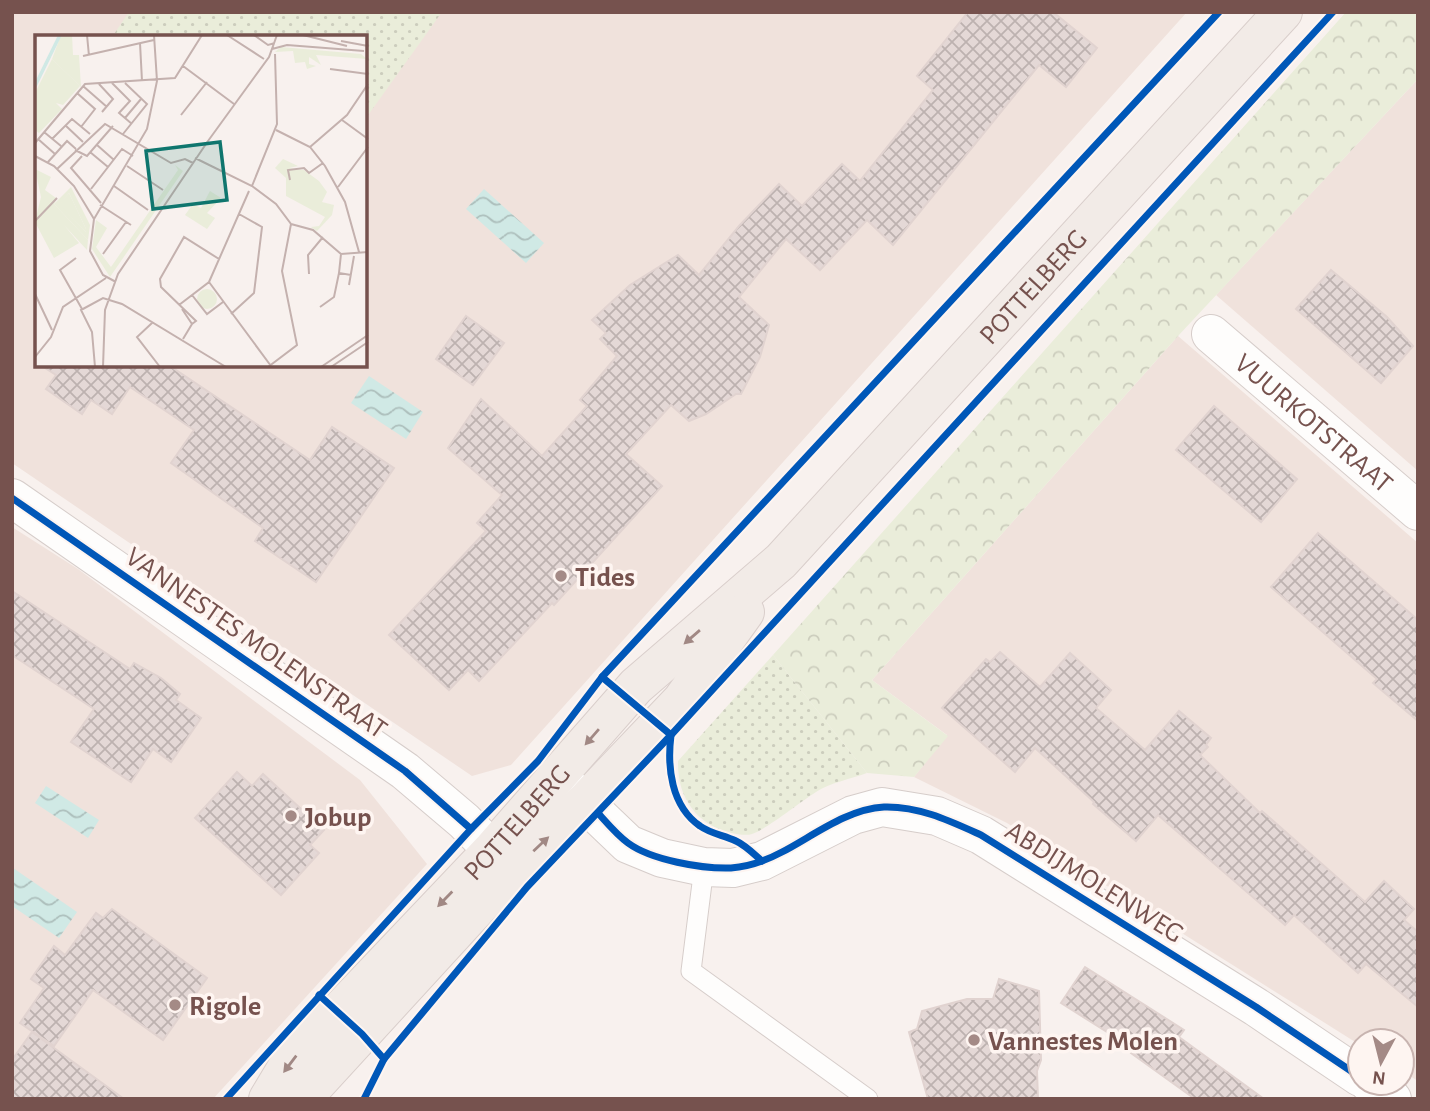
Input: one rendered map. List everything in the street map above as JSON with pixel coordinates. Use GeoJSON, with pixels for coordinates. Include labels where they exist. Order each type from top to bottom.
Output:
{"type":"FeatureCollection","features":[{"type":"Feature","properties":{"kind":"main road","name":"POTTELBERG"},"geometry":{"type":"LineString","coordinates":[[302,1099],[502,860],[558,776],[636,686],[781,561],[1283,12]]}},
{"type":"Feature","properties":{"kind":"main road","name":"POTTELBERG"},"geometry":{"type":"LineString","coordinates":[[268,1099],[289,1063],[502,860],[585,802],[682,700],[781,561]]}},
{"type":"Feature","properties":{"kind":"street","name":"VUURKOTSTRAAT"},"geometry":{"type":"LineString","coordinates":[[1211,334],[1418,511]]}},
{"type":"Feature","properties":{"kind":"street","name":"VANNESTES MOLENSTRAAT"},"geometry":{"type":"LineString","coordinates":[[12,498],[405,771],[502,860]]}},
{"type":"Feature","properties":{"kind":"street","name":"ABDIJMOLENWEG"},"geometry":{"type":"LineString","coordinates":[[558,776],[628,844],[662,858],[704,867],[733,868],[762,861],[853,815],[882,807],[937,816],[981,835],[1004,849],[1256,1007],[1346,1068]]}},
{"type":"Feature","properties":{"kind":"lane"},"geometry":{"type":"LineString","coordinates":[[704,867],[691,971],[868,1099]]}},
{"type":"Feature","properties":{"kind":"shaded area"},"geometry":{"type":"Polygon","coordinates":[[[12,12],[1187,12],[511,765],[472,776],[12,463],[12,12]]]}},
{"type":"Feature","properties":{"kind":"shaded area"},"geometry":{"type":"Polygon","coordinates":[[[1418,79],[1418,471],[1216,295],[1418,79]]]}},
{"type":"Feature","properties":{"kind":"shaded area"},"geometry":{"type":"Polygon","coordinates":[[[1178,336],[1418,543],[1418,1081],[1416,1027],[1346,1027],[1346,1036],[1007,823],[914,777],[947,735],[872,680],[1178,336]]]}},
{"type":"Feature","properties":{"kind":"shaded area"},"geometry":{"type":"Polygon","coordinates":[[[12,527],[78,569],[360,780],[427,864],[213,1099],[12,1099],[12,527]]]}},
{"type":"Feature","properties":{"kind":"green space"},"geometry":{"type":"Polygon","coordinates":[[[129,12],[442,12],[368,115],[368,35],[113,35],[129,12]]]}},
{"type":"Feature","properties":{"kind":"green space"},"geometry":{"type":"Polygon","coordinates":[[[1346,12],[1418,12],[1418,79],[1178,336],[872,680],[948,736],[914,777],[867,773],[773,655],[1346,12]]]}},
{"type":"Feature","properties":{"kind":"green space"},"geometry":{"type":"Polygon","coordinates":[[[773,655],[867,773],[822,789],[752,834],[731,833],[708,823],[691,807],[681,786],[678,761],[773,655]]]}},
{"type":"Feature","properties":{"kind":"water"},"geometry":{"type":"Polygon","coordinates":[[[484,189],[544,243],[526,263],[466,209],[484,189]]]}},
{"type":"Feature","properties":{"kind":"water"},"geometry":{"type":"Polygon","coordinates":[[[369,376],[423,412],[406,439],[351,403],[369,376]]]}},
{"type":"Feature","properties":{"kind":"water"},"geometry":{"type":"Polygon","coordinates":[[[46,786],[99,820],[88,838],[35,803],[46,786]]]}},
{"type":"Feature","properties":{"kind":"water"},"geometry":{"type":"Polygon","coordinates":[[[13,868],[77,912],[59,938],[12,906],[13,868]]]}},
{"type":"Feature","properties":{"kind":"building"},"geometry":{"type":"Polygon","coordinates":[[[968,12],[1053,12],[1097,48],[1066,87],[1039,65],[893,245],[867,220],[820,270],[786,239],[739,297],[769,325],[760,357],[741,394],[736,394],[706,414],[689,421],[671,405],[626,454],[662,486],[554,605],[552,603],[479,681],[468,670],[449,690],[389,635],[486,531],[477,523],[502,495],[448,448],[481,399],[542,456],[587,406],[580,400],[617,356],[600,339],[606,333],[592,320],[630,285],[678,255],[699,275],[739,226],[779,184],[802,206],[842,164],[860,181],[933,90],[917,76],[968,12]]]}},
{"type":"Feature","properties":{"kind":"building"},"geometry":{"type":"Polygon","coordinates":[[[1331,270],[1387,317],[1413,346],[1381,383],[1296,309],[1331,270]]]}},
{"type":"Feature","properties":{"kind":"building"},"geometry":{"type":"Polygon","coordinates":[[[466,316],[504,343],[473,385],[436,359],[466,316]]]}},
{"type":"Feature","properties":{"kind":"building"},"geometry":{"type":"Polygon","coordinates":[[[45,368],[173,368],[310,460],[332,427],[394,468],[316,582],[255,541],[263,528],[171,463],[194,430],[130,387],[112,414],[91,400],[82,414],[46,389],[56,375],[45,368]]]}},
{"type":"Feature","properties":{"kind":"building"},"geometry":{"type":"Polygon","coordinates":[[[1214,406],[1297,479],[1261,522],[1176,450],[1214,406]]]}},
{"type":"Feature","properties":{"kind":"building"},"geometry":{"type":"Polygon","coordinates":[[[1318,533],[1418,620],[1418,721],[1373,683],[1377,679],[1271,587],[1318,533]]]}},
{"type":"Feature","properties":{"kind":"building"},"geometry":{"type":"Polygon","coordinates":[[[12,591],[130,669],[134,663],[161,678],[180,694],[176,700],[201,718],[171,762],[153,749],[131,782],[71,742],[94,709],[12,655],[12,591]]]}},
{"type":"Feature","properties":{"kind":"building"},"geometry":{"type":"Polygon","coordinates":[[[1000,652],[1040,687],[1070,653],[1111,690],[1096,708],[1145,750],[1179,711],[1211,738],[1206,745],[1208,747],[1200,755],[1260,813],[1262,811],[1365,902],[1384,881],[1414,909],[1404,920],[1418,932],[1418,1007],[1366,964],[1358,973],[1294,915],[1285,925],[1158,815],[1136,841],[1035,748],[1015,772],[942,708],[986,659],[990,662],[1000,652]]]}},
{"type":"Feature","properties":{"kind":"building"},"geometry":{"type":"Polygon","coordinates":[[[237,772],[252,786],[263,774],[324,830],[310,845],[319,853],[281,895],[195,818],[237,772]]]}},
{"type":"Feature","properties":{"kind":"building"},"geometry":{"type":"Polygon","coordinates":[[[112,909],[207,978],[163,1040],[93,990],[54,1046],[20,1023],[44,988],[31,979],[54,946],[65,955],[96,913],[103,918],[112,909]]]}},
{"type":"Feature","properties":{"kind":"building"},"geometry":{"type":"Polygon","coordinates":[[[1085,967],[1184,1030],[1179,1037],[1264,1099],[1195,1099],[1131,1053],[1134,1049],[1061,1003],[1085,967]]]}},
{"type":"Feature","properties":{"kind":"building","name":"Vannestes Molen"},"geometry":{"type":"Polygon","coordinates":[[[999,979],[1039,991],[1041,1060],[1037,1071],[1038,1099],[928,1099],[909,1032],[917,1029],[922,1011],[967,999],[993,999],[999,979]]]}},
{"type":"Feature","properties":{"kind":"building"},"geometry":{"type":"Polygon","coordinates":[[[32,1032],[124,1099],[12,1099],[12,1060],[32,1032]]]}},
{"type":"Feature","properties":{"kind":"cycle path"},"geometry":{"type":"LineString","coordinates":[[226,1099],[471,829],[538,761],[602,677],[1219,12]]}},
{"type":"Feature","properties":{"kind":"cycle path"},"geometry":{"type":"LineString","coordinates":[[364,1099],[384,1059],[527,887],[671,735],[1333,12]]}},
{"type":"Feature","properties":{"kind":"cycle path"},"geometry":{"type":"LineString","coordinates":[[12,498],[405,771],[471,829]]}},
{"type":"Feature","properties":{"kind":"cycle path"},"geometry":{"type":"LineString","coordinates":[[602,677],[671,735]]}},
{"type":"Feature","properties":{"kind":"cycle path"},"geometry":{"type":"LineString","coordinates":[[671,735],[673,785],[690,818],[709,831],[739,843],[762,861]]}},
{"type":"Feature","properties":{"kind":"cycle path"},"geometry":{"type":"LineString","coordinates":[[598,813],[624,840],[650,854],[692,865],[731,868],[770,858],[831,824],[870,809],[897,807],[934,815],[981,835],[1256,1007],[1346,1068]]}},
{"type":"Feature","properties":{"kind":"cycle path"},"geometry":{"type":"LineString","coordinates":[[319,995],[362,1034],[384,1059]]}},
{"type":"Feature","properties":{"kind":"place","name":"Tides"},"geometry":{"type":"Point","coordinates":[561,576]}},
{"type":"Feature","properties":{"kind":"place","name":"Jobup"},"geometry":{"type":"Point","coordinates":[291,816]}},
{"type":"Feature","properties":{"kind":"place","name":"Rigole"},"geometry":{"type":"Point","coordinates":[175,1005]}},
{"type":"Feature","properties":{"kind":"place","name":"Vannestes Molen"},"geometry":{"type":"Point","coordinates":[974,1040]}}]}
